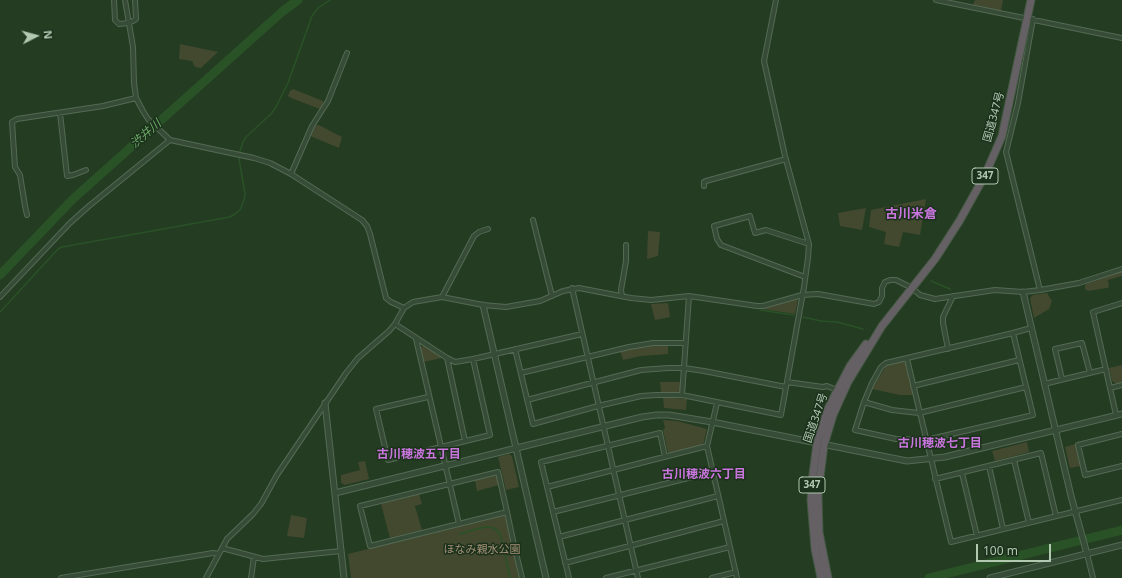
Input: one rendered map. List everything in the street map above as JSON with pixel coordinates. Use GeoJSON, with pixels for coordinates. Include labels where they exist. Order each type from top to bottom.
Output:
{"type":"FeatureCollection","features":[{"type":"Feature","properties":{"kind":"highway","name":"国道347号"},"geometry":{"type":"LineString","coordinates":[[821,578],[815,549],[811,500],[813,474],[828,409],[850,366],[866,343],[882,326],[935,259],[960,220],[985,175],[1002,136],[1030,19],[1031,0]]}},
{"type":"Feature","properties":{"kind":"highway","name":"国道347号"},"geometry":{"type":"LineString","coordinates":[[828,578],[819,532],[818,509],[821,444],[848,382],[882,326]]}},
{"type":"Feature","properties":{"kind":"street"},"geometry":{"type":"LineString","coordinates":[[114,0],[115,20],[119,24],[128,23],[136,19],[135,0]]}},
{"type":"Feature","properties":{"kind":"street"},"geometry":{"type":"LineString","coordinates":[[125,0],[133,47],[136,98],[142,111],[151,121],[169,140],[270,163],[291,174],[362,220],[367,226],[370,234],[386,298],[404,308]]}},
{"type":"Feature","properties":{"kind":"street"},"geometry":{"type":"LineString","coordinates":[[515,349],[532,424],[641,396],[667,394],[682,395],[782,415],[809,244],[786,159],[764,61],[776,0]]}},
{"type":"Feature","properties":{"kind":"street"},"geometry":{"type":"LineString","coordinates":[[936,0],[1122,38]]}},
{"type":"Feature","properties":{"kind":"street"},"geometry":{"type":"LineString","coordinates":[[1030,19],[1018,103],[1006,152],[1040,290]]}},
{"type":"Feature","properties":{"kind":"street"},"geometry":{"type":"LineString","coordinates":[[291,174],[312,126],[328,101],[347,53]]}},
{"type":"Feature","properties":{"kind":"street"},"geometry":{"type":"LineString","coordinates":[[27,215],[24,206],[20,174],[15,167],[12,122],[17,119],[103,106],[136,98]]}},
{"type":"Feature","properties":{"kind":"street"},"geometry":{"type":"LineString","coordinates":[[60,113],[67,176],[86,170]]}},
{"type":"Feature","properties":{"kind":"street"},"geometry":{"type":"LineString","coordinates":[[0,297],[79,215],[169,140]]}},
{"type":"Feature","properties":{"kind":"street"},"geometry":{"type":"LineString","coordinates":[[704,186],[704,182],[706,181],[786,159]]}},
{"type":"Feature","properties":{"kind":"street"},"geometry":{"type":"LineString","coordinates":[[805,277],[721,245],[717,239],[714,226],[750,216],[755,233],[766,230],[809,244]]}},
{"type":"Feature","properties":{"kind":"street"},"geometry":{"type":"LineString","coordinates":[[533,220],[552,296]]}},
{"type":"Feature","properties":{"kind":"street"},"geometry":{"type":"LineString","coordinates":[[442,297],[476,234],[488,229]]}},
{"type":"Feature","properties":{"kind":"street"},"geometry":{"type":"LineString","coordinates":[[622,296],[621,290],[626,260],[626,245]]}},
{"type":"Feature","properties":{"kind":"street"},"geometry":{"type":"LineString","coordinates":[[206,578],[227,539],[253,514],[261,504],[276,475],[355,362],[395,324],[404,308],[413,302],[442,297],[499,307],[540,301],[572,288],[579,288],[651,300],[689,296],[756,306],[763,306],[802,295],[818,294],[874,304],[879,302],[882,296],[882,288],[885,282],[890,280],[896,280],[927,298],[935,299],[995,290],[1023,292],[1040,290],[1079,283],[1122,269]]}},
{"type":"Feature","properties":{"kind":"street"},"geometry":{"type":"LineString","coordinates":[[572,288],[638,578]]}},
{"type":"Feature","properties":{"kind":"street"},"geometry":{"type":"LineString","coordinates":[[1023,292],[1055,430],[1093,578]]}},
{"type":"Feature","properties":{"kind":"street"},"geometry":{"type":"LineString","coordinates":[[682,395],[689,296]]}},
{"type":"Feature","properties":{"kind":"street"},"geometry":{"type":"LineString","coordinates":[[948,349],[943,317],[953,296]]}},
{"type":"Feature","properties":{"kind":"street"},"geometry":{"type":"LineString","coordinates":[[335,493],[642,417],[662,415],[682,416],[907,461],[945,458],[1119,414],[1110,388],[1094,312],[1122,303]]}},
{"type":"Feature","properties":{"kind":"street"},"geometry":{"type":"LineString","coordinates":[[483,305],[546,578]]}},
{"type":"Feature","properties":{"kind":"street"},"geometry":{"type":"LineString","coordinates":[[395,324],[455,362],[582,334]]}},
{"type":"Feature","properties":{"kind":"street"},"geometry":{"type":"LineString","coordinates":[[1013,333],[1033,415],[926,440],[896,439],[855,430],[864,402],[881,367],[886,364],[1031,328]]}},
{"type":"Feature","properties":{"kind":"street"},"geometry":{"type":"LineString","coordinates":[[416,338],[458,524]]}},
{"type":"Feature","properties":{"kind":"street"},"geometry":{"type":"LineString","coordinates":[[1062,380],[1055,349],[1082,342],[1090,373]]}},
{"type":"Feature","properties":{"kind":"street"},"geometry":{"type":"LineString","coordinates":[[521,373],[629,347],[653,343],[685,343]]}},
{"type":"Feature","properties":{"kind":"street"},"geometry":{"type":"LineString","coordinates":[[447,358],[465,441]]}},
{"type":"Feature","properties":{"kind":"street"},"geometry":{"type":"LineString","coordinates":[[428,396],[376,409],[388,460],[490,435],[473,359]]}},
{"type":"Feature","properties":{"kind":"street"},"geometry":{"type":"LineString","coordinates":[[907,359],[951,542],[1122,500]]}},
{"type":"Feature","properties":{"kind":"street"},"geometry":{"type":"LineString","coordinates":[[913,386],[1019,360]]}},
{"type":"Feature","properties":{"kind":"street"},"geometry":{"type":"LineString","coordinates":[[527,400],[641,370],[684,368],[786,387]]}},
{"type":"Feature","properties":{"kind":"street"},"geometry":{"type":"LineString","coordinates":[[1044,384],[1106,369]]}},
{"type":"Feature","properties":{"kind":"street"},"geometry":{"type":"LineString","coordinates":[[787,382],[823,388],[827,386],[838,390]]}},
{"type":"Feature","properties":{"kind":"street"},"geometry":{"type":"LineString","coordinates":[[1110,388],[1122,385]]}},
{"type":"Feature","properties":{"kind":"street"},"geometry":{"type":"LineString","coordinates":[[864,402],[892,410],[919,413],[1026,387]]}},
{"type":"Feature","properties":{"kind":"street"},"geometry":{"type":"LineString","coordinates":[[717,402],[707,446],[737,578]]}},
{"type":"Feature","properties":{"kind":"street"},"geometry":{"type":"LineString","coordinates":[[325,403],[344,578]]}},
{"type":"Feature","properties":{"kind":"street"},"geometry":{"type":"LineString","coordinates":[[569,578],[541,462],[660,433],[666,456]]}},
{"type":"Feature","properties":{"kind":"street"},"geometry":{"type":"LineString","coordinates":[[1122,434],[1078,445],[1085,475],[1122,466]]}},
{"type":"Feature","properties":{"kind":"street"},"geometry":{"type":"LineString","coordinates":[[547,487],[707,446]]}},
{"type":"Feature","properties":{"kind":"street"},"geometry":{"type":"LineString","coordinates":[[935,479],[1041,453],[1056,516]]}},
{"type":"Feature","properties":{"kind":"street"},"geometry":{"type":"LineString","coordinates":[[1014,460],[1029,523]]}},
{"type":"Feature","properties":{"kind":"street"},"geometry":{"type":"LineString","coordinates":[[989,466],[1003,530]]}},
{"type":"Feature","properties":{"kind":"street"},"geometry":{"type":"LineString","coordinates":[[507,512],[370,546],[360,506],[498,472],[522,578]]}},
{"type":"Feature","properties":{"kind":"street"},"geometry":{"type":"LineString","coordinates":[[553,512],[712,472]]}},
{"type":"Feature","properties":{"kind":"street"},"geometry":{"type":"LineString","coordinates":[[962,473],[977,536]]}},
{"type":"Feature","properties":{"kind":"street"},"geometry":{"type":"LineString","coordinates":[[559,537],[718,496]]}},
{"type":"Feature","properties":{"kind":"street"},"geometry":{"type":"LineString","coordinates":[[565,563],[724,521]]}},
{"type":"Feature","properties":{"kind":"street"},"geometry":{"type":"LineString","coordinates":[[990,578],[1122,545]]}},
{"type":"Feature","properties":{"kind":"street"},"geometry":{"type":"LineString","coordinates":[[606,578],[730,547]]}},
{"type":"Feature","properties":{"kind":"street"},"geometry":{"type":"LineString","coordinates":[[222,548],[263,558],[341,550]]}},
{"type":"Feature","properties":{"kind":"street"},"geometry":{"type":"LineString","coordinates":[[61,578],[213,553],[219,554]]}},
{"type":"Feature","properties":{"kind":"street"},"geometry":{"type":"LineString","coordinates":[[251,578],[254,557]]}},
{"type":"Feature","properties":{"kind":"street"},"geometry":{"type":"LineString","coordinates":[[712,578],[736,572]]}},
{"type":"Feature","properties":{"kind":"green space"},"geometry":{"type":"Polygon","coordinates":[[[975,0],[1003,0],[1001,11],[973,5],[975,0]]]}},
{"type":"Feature","properties":{"kind":"green space"},"geometry":{"type":"Polygon","coordinates":[[[180,44],[218,52],[201,68],[195,67],[192,61],[179,59],[180,44]]]}},
{"type":"Feature","properties":{"kind":"green space"},"geometry":{"type":"Polygon","coordinates":[[[293,89],[323,101],[323,106],[320,109],[291,98],[288,96],[290,91],[293,89]]]}},
{"type":"Feature","properties":{"kind":"green space"},"geometry":{"type":"Polygon","coordinates":[[[316,125],[319,125],[342,137],[339,148],[310,136],[316,125]]]}},
{"type":"Feature","properties":{"kind":"green space"},"geometry":{"type":"Polygon","coordinates":[[[926,199],[920,235],[903,232],[899,247],[884,244],[886,232],[869,227],[871,210],[926,199]]]}},
{"type":"Feature","properties":{"kind":"green space"},"geometry":{"type":"Polygon","coordinates":[[[866,208],[862,230],[840,226],[838,213],[866,208]]]}},
{"type":"Feature","properties":{"kind":"green space"},"geometry":{"type":"Polygon","coordinates":[[[648,231],[660,232],[658,256],[647,259],[648,231]]]}},
{"type":"Feature","properties":{"kind":"green space"},"geometry":{"type":"Polygon","coordinates":[[[1122,272],[1122,276],[1108,280],[1109,287],[1107,288],[1088,291],[1085,289],[1086,284],[1122,272]]]}},
{"type":"Feature","properties":{"kind":"green space"},"geometry":{"type":"Polygon","coordinates":[[[1047,293],[1052,301],[1049,309],[1034,318],[1030,298],[1033,295],[1047,293]]]}},
{"type":"Feature","properties":{"kind":"green space"},"geometry":{"type":"Polygon","coordinates":[[[796,299],[798,300],[795,314],[762,309],[796,299]]]}},
{"type":"Feature","properties":{"kind":"green space"},"geometry":{"type":"Polygon","coordinates":[[[668,303],[670,317],[655,320],[651,304],[668,303]]]}},
{"type":"Feature","properties":{"kind":"green space"},"geometry":{"type":"Polygon","coordinates":[[[424,345],[442,358],[423,362],[420,348],[424,345]]]}},
{"type":"Feature","properties":{"kind":"green space"},"geometry":{"type":"Polygon","coordinates":[[[650,345],[668,345],[668,354],[641,356],[623,360],[620,351],[650,345]]]}},
{"type":"Feature","properties":{"kind":"green space"},"geometry":{"type":"Polygon","coordinates":[[[902,360],[906,363],[914,395],[900,395],[872,389],[888,364],[902,360]]]}},
{"type":"Feature","properties":{"kind":"green space"},"geometry":{"type":"Polygon","coordinates":[[[1122,365],[1122,382],[1117,384],[1112,381],[1109,368],[1122,365]]]}},
{"type":"Feature","properties":{"kind":"green space"},"geometry":{"type":"Polygon","coordinates":[[[660,382],[681,382],[680,390],[677,393],[661,392],[660,382]]]}},
{"type":"Feature","properties":{"kind":"green space"},"geometry":{"type":"Polygon","coordinates":[[[663,397],[687,399],[686,410],[664,408],[663,397]]]}},
{"type":"Feature","properties":{"kind":"green space"},"geometry":{"type":"Polygon","coordinates":[[[663,420],[677,421],[707,429],[703,445],[668,453],[663,430],[665,428],[663,420]]]}},
{"type":"Feature","properties":{"kind":"green space"},"geometry":{"type":"Polygon","coordinates":[[[1027,442],[1029,452],[995,461],[992,451],[1027,442]]]}},
{"type":"Feature","properties":{"kind":"green space"},"geometry":{"type":"Polygon","coordinates":[[[1076,444],[1081,466],[1070,468],[1065,447],[1076,444]]]}},
{"type":"Feature","properties":{"kind":"green space"},"geometry":{"type":"Polygon","coordinates":[[[509,454],[512,456],[519,487],[506,490],[498,457],[509,454]]]}},
{"type":"Feature","properties":{"kind":"green space"},"geometry":{"type":"Polygon","coordinates":[[[365,461],[369,479],[345,485],[341,483],[341,475],[360,470],[358,462],[365,461]]]}},
{"type":"Feature","properties":{"kind":"green space"},"geometry":{"type":"Polygon","coordinates":[[[494,475],[497,477],[499,485],[477,491],[475,480],[494,475]]]}},
{"type":"Feature","properties":{"kind":"green space"},"geometry":{"type":"Polygon","coordinates":[[[419,494],[422,504],[415,506],[422,530],[390,538],[381,504],[419,494]]]}},
{"type":"Feature","properties":{"kind":"green space"},"geometry":{"type":"Polygon","coordinates":[[[291,515],[307,518],[304,538],[287,536],[291,515]]]}},
{"type":"Feature","properties":{"kind":"green space","name":"ほなみ親水公園"},"geometry":{"type":"Polygon","coordinates":[[[505,515],[519,578],[351,578],[348,554],[505,515]]]}},
{"type":"Feature","properties":{"kind":"waterway","name":"渋井川"},"geometry":{"type":"LineString","coordinates":[[0,275],[73,199],[283,11],[298,0]]}},
{"type":"Feature","properties":{"kind":"waterway"},"geometry":{"type":"LineString","coordinates":[[0,312],[58,249],[62,247],[230,217],[240,210],[245,194],[239,159],[243,142],[246,137],[271,114],[276,107],[288,83],[312,16],[318,8],[330,0]]}},
{"type":"Feature","properties":{"kind":"waterway"},"geometry":{"type":"LineString","coordinates":[[931,281],[950,289]]}},
{"type":"Feature","properties":{"kind":"waterway"},"geometry":{"type":"LineString","coordinates":[[760,310],[794,315]]}},
{"type":"Feature","properties":{"kind":"waterway"},"geometry":{"type":"LineString","coordinates":[[803,317],[821,321],[837,322],[863,329]]}},
{"type":"Feature","properties":{"kind":"waterway"},"geometry":{"type":"LineString","coordinates":[[460,534],[480,528],[493,528],[497,530],[500,535],[503,545]]}},
{"type":"Feature","properties":{"kind":"waterway"},"geometry":{"type":"LineString","coordinates":[[929,578],[1122,530]]}},
{"type":"Feature","properties":{"kind":"waterway"},"geometry":{"type":"LineString","coordinates":[[504,549],[510,578]]}},
{"type":"Feature","properties":{"kind":"district","name":"古川米倉"},"geometry":{"type":"Point","coordinates":[911,214]}},
{"type":"Feature","properties":{"kind":"district","name":"古川穂波七丁目"},"geometry":{"type":"Point","coordinates":[940,444]}},
{"type":"Feature","properties":{"kind":"district","name":"古川穂波五丁目"},"geometry":{"type":"Point","coordinates":[419,455]}},
{"type":"Feature","properties":{"kind":"district","name":"古川穂波六丁目"},"geometry":{"type":"Point","coordinates":[704,475]}}]}
